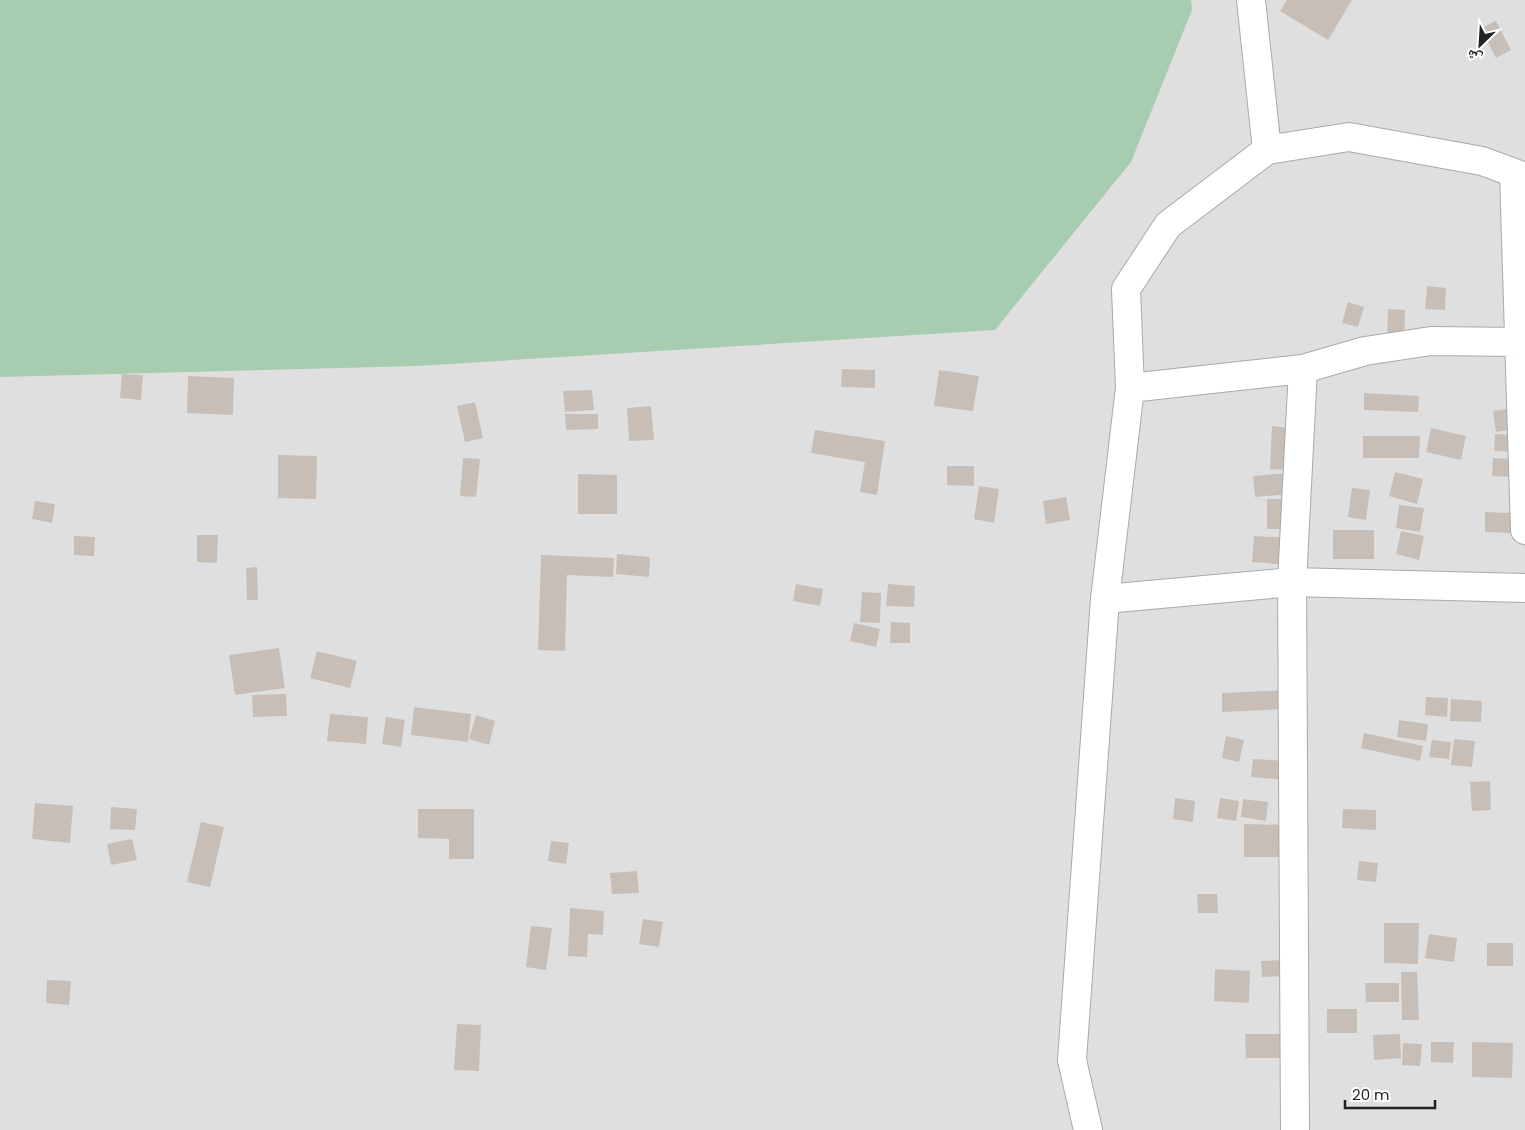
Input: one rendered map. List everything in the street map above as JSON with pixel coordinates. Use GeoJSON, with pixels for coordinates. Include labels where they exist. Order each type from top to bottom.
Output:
{"type":"FeatureCollection","features":[{"type":"Feature","properties":{"kind":"street"},"geometry":{"type":"LineString","coordinates":[[1251,0],[1267,150]]}},
{"type":"Feature","properties":{"kind":"street"},"geometry":{"type":"LineString","coordinates":[[1088,1130],[1072,1060],[1105,599],[1130,388],[1126,289],[1168,225],[1267,150],[1349,136],[1482,161],[1520,175],[1519,342],[1525,530]]}},
{"type":"Feature","properties":{"kind":"street"},"geometry":{"type":"LineString","coordinates":[[1130,388],[1303,369],[1365,351],[1431,341],[1519,342]]}},
{"type":"Feature","properties":{"kind":"street"},"geometry":{"type":"LineString","coordinates":[[1295,1130],[1292,582],[1303,369]]}},
{"type":"Feature","properties":{"kind":"street"},"geometry":{"type":"LineString","coordinates":[[1105,599],[1292,582],[1525,588]]}},
{"type":"Feature","properties":{"kind":"shaded area"},"geometry":{"type":"Polygon","coordinates":[[[0,0],[1525,0],[1525,1130],[0,1130],[0,0]]]}},
{"type":"Feature","properties":{"kind":"green space"},"geometry":{"type":"Polygon","coordinates":[[[0,0],[1191,0],[1192,10],[1131,162],[995,330],[417,366],[0,377],[0,0]]]}},
{"type":"Feature","properties":{"kind":"building"},"geometry":{"type":"Polygon","coordinates":[[[1287,0],[1352,0],[1328,40],[1280,11],[1287,0]]]}},
{"type":"Feature","properties":{"kind":"building"},"geometry":{"type":"Polygon","coordinates":[[[1496,21],[1511,50],[1496,58],[1481,28],[1496,21]]]}},
{"type":"Feature","properties":{"kind":"building"},"geometry":{"type":"Polygon","coordinates":[[[1427,286],[1446,288],[1445,310],[1425,309],[1427,286]]]}},
{"type":"Feature","properties":{"kind":"building"},"geometry":{"type":"Polygon","coordinates":[[[1348,302],[1364,307],[1358,327],[1342,323],[1348,302]]]}},
{"type":"Feature","properties":{"kind":"building"},"geometry":{"type":"Polygon","coordinates":[[[1388,309],[1405,310],[1404,342],[1387,341],[1388,309]]]}},
{"type":"Feature","properties":{"kind":"building"},"geometry":{"type":"Polygon","coordinates":[[[842,369],[875,370],[875,388],[841,387],[842,369]]]}},
{"type":"Feature","properties":{"kind":"building"},"geometry":{"type":"Polygon","coordinates":[[[939,370],[979,376],[973,411],[934,406],[939,370]]]}},
{"type":"Feature","properties":{"kind":"building"},"geometry":{"type":"Polygon","coordinates":[[[122,374],[143,375],[141,400],[120,398],[122,374]]]}},
{"type":"Feature","properties":{"kind":"building"},"geometry":{"type":"Polygon","coordinates":[[[188,376],[234,378],[233,415],[187,413],[188,376]]]}},
{"type":"Feature","properties":{"kind":"building"},"geometry":{"type":"Polygon","coordinates":[[[592,390],[594,410],[565,412],[563,391],[592,390]]]}},
{"type":"Feature","properties":{"kind":"building"},"geometry":{"type":"Polygon","coordinates":[[[1364,393],[1419,396],[1418,412],[1364,410],[1364,393]]]}},
{"type":"Feature","properties":{"kind":"building"},"geometry":{"type":"Polygon","coordinates":[[[475,402],[483,438],[465,442],[457,406],[475,402]]]}},
{"type":"Feature","properties":{"kind":"building"},"geometry":{"type":"Polygon","coordinates":[[[651,406],[654,440],[629,441],[627,408],[651,406]]]}},
{"type":"Feature","properties":{"kind":"building"},"geometry":{"type":"Polygon","coordinates":[[[1513,408],[1515,429],[1496,432],[1493,411],[1513,408]]]}},
{"type":"Feature","properties":{"kind":"building"},"geometry":{"type":"Polygon","coordinates":[[[565,414],[598,414],[598,429],[566,430],[565,414]]]}},
{"type":"Feature","properties":{"kind":"building"},"geometry":{"type":"Polygon","coordinates":[[[1272,426],[1291,428],[1290,470],[1270,469],[1272,426]]]}},
{"type":"Feature","properties":{"kind":"building"},"geometry":{"type":"Polygon","coordinates":[[[1431,428],[1466,436],[1461,460],[1426,452],[1431,428]]]}},
{"type":"Feature","properties":{"kind":"building"},"geometry":{"type":"Polygon","coordinates":[[[815,430],[885,441],[877,495],[860,492],[865,462],[811,453],[815,430]]]}},
{"type":"Feature","properties":{"kind":"building"},"geometry":{"type":"Polygon","coordinates":[[[1495,434],[1514,435],[1514,452],[1494,451],[1495,434]]]}},
{"type":"Feature","properties":{"kind":"building"},"geometry":{"type":"Polygon","coordinates":[[[1363,436],[1420,436],[1419,458],[1363,458],[1363,436]]]}},
{"type":"Feature","properties":{"kind":"building"},"geometry":{"type":"Polygon","coordinates":[[[278,455],[317,456],[316,499],[278,498],[278,455]]]}},
{"type":"Feature","properties":{"kind":"building"},"geometry":{"type":"Polygon","coordinates":[[[463,458],[480,459],[476,497],[460,496],[463,458]]]}},
{"type":"Feature","properties":{"kind":"building"},"geometry":{"type":"Polygon","coordinates":[[[1493,458],[1514,459],[1514,477],[1492,476],[1493,458]]]}},
{"type":"Feature","properties":{"kind":"building"},"geometry":{"type":"Polygon","coordinates":[[[947,466],[974,466],[974,486],[947,485],[947,466]]]}},
{"type":"Feature","properties":{"kind":"building"},"geometry":{"type":"Polygon","coordinates":[[[1395,472],[1423,479],[1417,504],[1389,496],[1395,472]]]}},
{"type":"Feature","properties":{"kind":"building"},"geometry":{"type":"Polygon","coordinates":[[[1289,473],[1291,494],[1255,497],[1253,476],[1289,473]]]}},
{"type":"Feature","properties":{"kind":"building"},"geometry":{"type":"Polygon","coordinates":[[[578,474],[617,475],[617,514],[578,514],[578,474]]]}},
{"type":"Feature","properties":{"kind":"building"},"geometry":{"type":"Polygon","coordinates":[[[979,486],[999,489],[994,523],[974,519],[979,486]]]}},
{"type":"Feature","properties":{"kind":"building"},"geometry":{"type":"Polygon","coordinates":[[[1352,488],[1370,490],[1366,520],[1348,517],[1352,488]]]}},
{"type":"Feature","properties":{"kind":"building"},"geometry":{"type":"Polygon","coordinates":[[[1066,497],[1070,520],[1046,524],[1043,501],[1066,497]]]}},
{"type":"Feature","properties":{"kind":"building"},"geometry":{"type":"Polygon","coordinates":[[[1267,499],[1292,499],[1292,529],[1267,529],[1267,499]]]}},
{"type":"Feature","properties":{"kind":"building"},"geometry":{"type":"Polygon","coordinates":[[[35,501],[55,504],[52,523],[32,519],[35,501]]]}},
{"type":"Feature","properties":{"kind":"building"},"geometry":{"type":"Polygon","coordinates":[[[1399,505],[1424,508],[1420,532],[1396,528],[1399,505]]]}},
{"type":"Feature","properties":{"kind":"building"},"geometry":{"type":"Polygon","coordinates":[[[1485,512],[1511,513],[1511,533],[1485,532],[1485,512]]]}},
{"type":"Feature","properties":{"kind":"building"},"geometry":{"type":"Polygon","coordinates":[[[1333,530],[1374,530],[1374,559],[1333,559],[1333,530]]]}},
{"type":"Feature","properties":{"kind":"building"},"geometry":{"type":"Polygon","coordinates":[[[1401,531],[1424,536],[1419,560],[1396,554],[1401,531]]]}},
{"type":"Feature","properties":{"kind":"building"},"geometry":{"type":"Polygon","coordinates":[[[197,535],[218,535],[217,563],[197,562],[197,535]]]}},
{"type":"Feature","properties":{"kind":"building"},"geometry":{"type":"Polygon","coordinates":[[[74,536],[95,537],[94,556],[74,555],[74,536]]]}},
{"type":"Feature","properties":{"kind":"building"},"geometry":{"type":"Polygon","coordinates":[[[1254,536],[1291,538],[1290,565],[1252,562],[1254,536]]]}},
{"type":"Feature","properties":{"kind":"building"},"geometry":{"type":"Polygon","coordinates":[[[617,554],[650,557],[649,577],[616,574],[617,554]]]}},
{"type":"Feature","properties":{"kind":"building"},"geometry":{"type":"Polygon","coordinates":[[[541,555],[614,558],[613,577],[567,575],[565,651],[538,650],[541,555]]]}},
{"type":"Feature","properties":{"kind":"building"},"geometry":{"type":"Polygon","coordinates":[[[257,567],[258,600],[247,600],[246,568],[257,567]]]}},
{"type":"Feature","properties":{"kind":"building"},"geometry":{"type":"Polygon","coordinates":[[[796,584],[823,589],[820,606],[793,601],[796,584]]]}},
{"type":"Feature","properties":{"kind":"building"},"geometry":{"type":"Polygon","coordinates":[[[888,584],[915,586],[914,607],[886,606],[888,584]]]}},
{"type":"Feature","properties":{"kind":"building"},"geometry":{"type":"Polygon","coordinates":[[[862,592],[881,593],[880,623],[860,622],[862,592]]]}},
{"type":"Feature","properties":{"kind":"building"},"geometry":{"type":"Polygon","coordinates":[[[891,622],[910,623],[910,643],[890,643],[891,622]]]}},
{"type":"Feature","properties":{"kind":"building"},"geometry":{"type":"Polygon","coordinates":[[[854,623],[880,629],[876,647],[850,641],[854,623]]]}},
{"type":"Feature","properties":{"kind":"building"},"geometry":{"type":"Polygon","coordinates":[[[279,648],[285,688],[235,695],[229,655],[279,648]]]}},
{"type":"Feature","properties":{"kind":"building"},"geometry":{"type":"Polygon","coordinates":[[[317,651],[357,661],[350,688],[310,678],[317,651]]]}},
{"type":"Feature","properties":{"kind":"building"},"geometry":{"type":"Polygon","coordinates":[[[1288,690],[1288,709],[1222,712],[1222,693],[1288,690]]]}},
{"type":"Feature","properties":{"kind":"building"},"geometry":{"type":"Polygon","coordinates":[[[286,694],[287,716],[253,717],[252,695],[286,694]]]}},
{"type":"Feature","properties":{"kind":"building"},"geometry":{"type":"Polygon","coordinates":[[[1426,697],[1448,698],[1447,717],[1425,715],[1426,697]]]}},
{"type":"Feature","properties":{"kind":"building"},"geometry":{"type":"Polygon","coordinates":[[[1451,699],[1482,701],[1481,722],[1450,721],[1451,699]]]}},
{"type":"Feature","properties":{"kind":"building"},"geometry":{"type":"Polygon","coordinates":[[[414,707],[471,714],[468,742],[411,735],[414,707]]]}},
{"type":"Feature","properties":{"kind":"building"},"geometry":{"type":"Polygon","coordinates":[[[330,714],[368,717],[366,744],[327,741],[330,714]]]}},
{"type":"Feature","properties":{"kind":"building"},"geometry":{"type":"Polygon","coordinates":[[[476,715],[495,721],[489,745],[469,739],[476,715]]]}},
{"type":"Feature","properties":{"kind":"building"},"geometry":{"type":"Polygon","coordinates":[[[386,717],[405,720],[401,747],[382,744],[386,717]]]}},
{"type":"Feature","properties":{"kind":"building"},"geometry":{"type":"Polygon","coordinates":[[[1399,720],[1428,724],[1426,741],[1397,737],[1399,720]]]}},
{"type":"Feature","properties":{"kind":"building"},"geometry":{"type":"Polygon","coordinates":[[[1364,733],[1423,746],[1420,761],[1361,748],[1364,733]]]}},
{"type":"Feature","properties":{"kind":"building"},"geometry":{"type":"Polygon","coordinates":[[[1226,736],[1244,740],[1239,762],[1222,758],[1226,736]]]}},
{"type":"Feature","properties":{"kind":"building"},"geometry":{"type":"Polygon","coordinates":[[[1454,739],[1475,741],[1472,767],[1451,765],[1454,739]]]}},
{"type":"Feature","properties":{"kind":"building"},"geometry":{"type":"Polygon","coordinates":[[[1432,740],[1451,742],[1449,759],[1429,757],[1432,740]]]}},
{"type":"Feature","properties":{"kind":"building"},"geometry":{"type":"Polygon","coordinates":[[[1253,759],[1289,761],[1288,780],[1251,777],[1253,759]]]}},
{"type":"Feature","properties":{"kind":"building"},"geometry":{"type":"Polygon","coordinates":[[[1490,781],[1491,810],[1472,811],[1470,782],[1490,781]]]}},
{"type":"Feature","properties":{"kind":"building"},"geometry":{"type":"Polygon","coordinates":[[[1175,798],[1195,801],[1193,822],[1173,819],[1175,798]]]}},
{"type":"Feature","properties":{"kind":"building"},"geometry":{"type":"Polygon","coordinates":[[[1220,798],[1239,801],[1236,821],[1217,818],[1220,798]]]}},
{"type":"Feature","properties":{"kind":"building"},"geometry":{"type":"Polygon","coordinates":[[[1243,799],[1268,802],[1266,821],[1241,817],[1243,799]]]}},
{"type":"Feature","properties":{"kind":"building"},"geometry":{"type":"Polygon","coordinates":[[[35,803],[73,806],[70,843],[32,839],[35,803]]]}},
{"type":"Feature","properties":{"kind":"building"},"geometry":{"type":"Polygon","coordinates":[[[111,807],[137,809],[135,830],[110,829],[111,807]]]}},
{"type":"Feature","properties":{"kind":"building"},"geometry":{"type":"Polygon","coordinates":[[[418,809],[474,809],[474,859],[449,859],[449,839],[418,838],[418,809]]]}},
{"type":"Feature","properties":{"kind":"building"},"geometry":{"type":"Polygon","coordinates":[[[1343,809],[1376,810],[1376,830],[1342,828],[1343,809]]]}},
{"type":"Feature","properties":{"kind":"building"},"geometry":{"type":"Polygon","coordinates":[[[201,822],[224,827],[210,887],[187,882],[201,822]]]}},
{"type":"Feature","properties":{"kind":"building"},"geometry":{"type":"Polygon","coordinates":[[[1244,824],[1286,825],[1286,857],[1244,857],[1244,824]]]}},
{"type":"Feature","properties":{"kind":"building"},"geometry":{"type":"Polygon","coordinates":[[[132,839],[137,860],[111,865],[107,844],[132,839]]]}},
{"type":"Feature","properties":{"kind":"building"},"geometry":{"type":"Polygon","coordinates":[[[551,841],[569,843],[566,864],[548,861],[551,841]]]}},
{"type":"Feature","properties":{"kind":"building"},"geometry":{"type":"Polygon","coordinates":[[[1359,861],[1378,863],[1376,882],[1357,880],[1359,861]]]}},
{"type":"Feature","properties":{"kind":"building"},"geometry":{"type":"Polygon","coordinates":[[[637,871],[639,893],[612,894],[610,873],[637,871]]]}},
{"type":"Feature","properties":{"kind":"building"},"geometry":{"type":"Polygon","coordinates":[[[1197,894],[1217,894],[1218,913],[1198,913],[1197,894]]]}},
{"type":"Feature","properties":{"kind":"building"},"geometry":{"type":"Polygon","coordinates":[[[570,908],[604,911],[603,935],[588,934],[587,957],[568,956],[570,908]]]}},
{"type":"Feature","properties":{"kind":"building"},"geometry":{"type":"Polygon","coordinates":[[[643,919],[663,922],[659,947],[639,944],[643,919]]]}},
{"type":"Feature","properties":{"kind":"building"},"geometry":{"type":"Polygon","coordinates":[[[1384,923],[1419,923],[1418,964],[1384,963],[1384,923]]]}},
{"type":"Feature","properties":{"kind":"building"},"geometry":{"type":"Polygon","coordinates":[[[531,926],[552,928],[546,970],[526,967],[531,926]]]}},
{"type":"Feature","properties":{"kind":"building"},"geometry":{"type":"Polygon","coordinates":[[[1429,934],[1457,938],[1454,962],[1425,958],[1429,934]]]}},
{"type":"Feature","properties":{"kind":"building"},"geometry":{"type":"Polygon","coordinates":[[[1487,943],[1513,943],[1513,966],[1487,966],[1487,943]]]}},
{"type":"Feature","properties":{"kind":"building"},"geometry":{"type":"Polygon","coordinates":[[[1284,960],[1286,976],[1262,977],[1261,961],[1284,960]]]}},
{"type":"Feature","properties":{"kind":"building"},"geometry":{"type":"Polygon","coordinates":[[[1215,969],[1250,971],[1249,1003],[1214,1001],[1215,969]]]}},
{"type":"Feature","properties":{"kind":"building"},"geometry":{"type":"Polygon","coordinates":[[[1401,972],[1417,972],[1419,1020],[1402,1020],[1401,972]]]}},
{"type":"Feature","properties":{"kind":"building"},"geometry":{"type":"Polygon","coordinates":[[[47,980],[71,981],[69,1005],[46,1003],[47,980]]]}},
{"type":"Feature","properties":{"kind":"building"},"geometry":{"type":"Polygon","coordinates":[[[1365,983],[1399,983],[1399,1002],[1366,1002],[1365,983]]]}},
{"type":"Feature","properties":{"kind":"building"},"geometry":{"type":"Polygon","coordinates":[[[1327,1009],[1357,1009],[1357,1033],[1327,1033],[1327,1009]]]}},
{"type":"Feature","properties":{"kind":"building"},"geometry":{"type":"Polygon","coordinates":[[[457,1024],[481,1025],[479,1071],[454,1070],[457,1024]]]}},
{"type":"Feature","properties":{"kind":"building"},"geometry":{"type":"Polygon","coordinates":[[[1245,1034],[1285,1034],[1285,1058],[1246,1058],[1245,1034]]]}},
{"type":"Feature","properties":{"kind":"building"},"geometry":{"type":"Polygon","coordinates":[[[1400,1034],[1401,1058],[1374,1060],[1373,1035],[1400,1034]]]}},
{"type":"Feature","properties":{"kind":"building"},"geometry":{"type":"Polygon","coordinates":[[[1431,1042],[1454,1042],[1453,1063],[1431,1062],[1431,1042]]]}},
{"type":"Feature","properties":{"kind":"building"},"geometry":{"type":"Polygon","coordinates":[[[1472,1042],[1513,1043],[1512,1078],[1472,1077],[1472,1042]]]}},
{"type":"Feature","properties":{"kind":"building"},"geometry":{"type":"Polygon","coordinates":[[[1403,1043],[1422,1044],[1420,1066],[1402,1065],[1403,1043]]]}}]}
